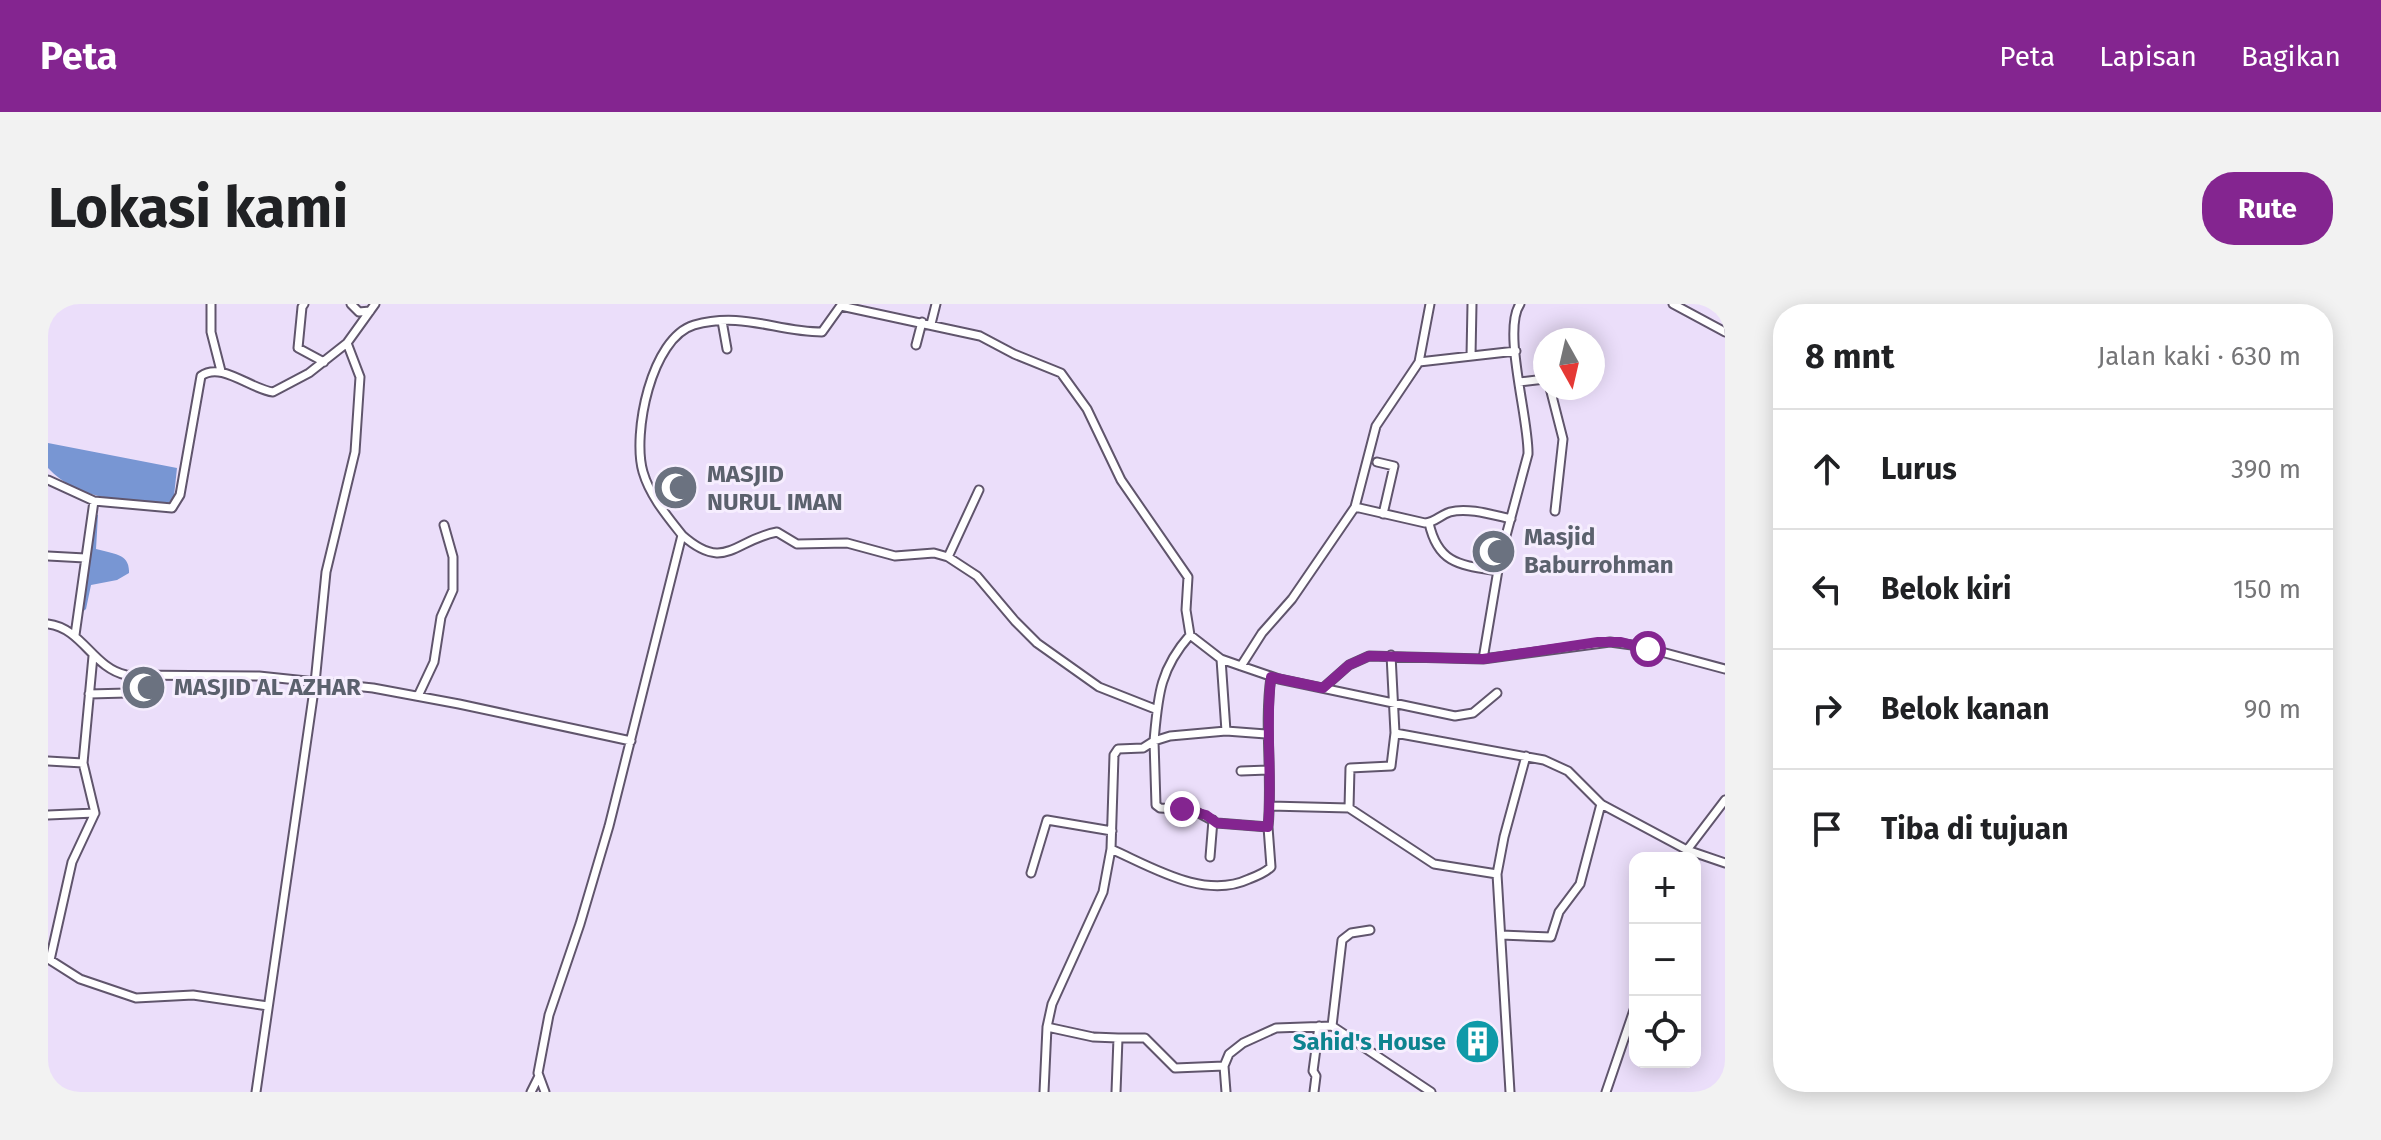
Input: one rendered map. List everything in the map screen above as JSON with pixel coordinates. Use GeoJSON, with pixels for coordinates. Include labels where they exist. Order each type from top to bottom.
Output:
{"type":"FeatureCollection","features":[{"type":"Feature","properties":{"kind":"street"},"geometry":{"type":"LineString","coordinates":[[211,304],[211,332],[221,371]]}},
{"type":"Feature","properties":{"kind":"street"},"geometry":{"type":"LineString","coordinates":[[304,304],[298,348],[324,362]]}},
{"type":"Feature","properties":{"kind":"street"},"geometry":{"type":"LineString","coordinates":[[351,304],[359,312],[372,307]]}},
{"type":"Feature","properties":{"kind":"street"},"geometry":{"type":"LineString","coordinates":[[916,345],[936,304]]}},
{"type":"Feature","properties":{"kind":"street"},"geometry":{"type":"LineString","coordinates":[[1241,666],[1262,633],[1292,599],[1355,507],[1376,426],[1419,362],[1430,304]]}},
{"type":"Feature","properties":{"kind":"street"},"geometry":{"type":"LineString","coordinates":[[1471,356],[1472,304]]}},
{"type":"Feature","properties":{"kind":"street"},"geometry":{"type":"LineString","coordinates":[[1483,659],[1498,571],[1528,454],[1514,321],[1518,304]]}},
{"type":"Feature","properties":{"kind":"street"},"geometry":{"type":"LineString","coordinates":[[1673,304],[1725,332]]}},
{"type":"Feature","properties":{"kind":"street"},"geometry":{"type":"LineString","coordinates":[[1155,709],[1099,687],[1037,643],[977,576],[948,557],[934,553],[895,556],[847,543],[797,544],[777,532],[724,553],[697,548],[682,535],[662,509],[644,475],[641,450],[643,420],[656,364],[668,343],[686,329],[722,321],[752,320],[819,333],[825,330],[842,305],[980,336],[1014,354],[1054,369],[1069,383],[1087,409],[1121,480],[1188,577],[1186,610],[1190,635],[1221,659],[1271,677],[1461,717],[1478,710],[1497,693]]}},
{"type":"Feature","properties":{"kind":"street"},"geometry":{"type":"LineString","coordinates":[[48,480],[94,501],[169,509],[180,495],[200,379],[209,371],[221,371],[255,388],[273,392],[297,381],[347,343],[372,307]]}},
{"type":"Feature","properties":{"kind":"street"},"geometry":{"type":"LineString","coordinates":[[722,321],[727,349]]}},
{"type":"Feature","properties":{"kind":"street"},"geometry":{"type":"LineString","coordinates":[[256,1092],[315,683],[326,572],[355,452],[360,377],[347,343]]}},
{"type":"Feature","properties":{"kind":"street"},"geometry":{"type":"LineString","coordinates":[[1419,362],[1516,351]]}},
{"type":"Feature","properties":{"kind":"street"},"geometry":{"type":"LineString","coordinates":[[1519,382],[1533,380]]}},
{"type":"Feature","properties":{"kind":"street"},"geometry":{"type":"LineString","coordinates":[[1553,400],[1563,439],[1555,511]]}},
{"type":"Feature","properties":{"kind":"street"},"geometry":{"type":"LineString","coordinates":[[1377,462],[1394,466],[1383,514]]}},
{"type":"Feature","properties":{"kind":"street"},"geometry":{"type":"LineString","coordinates":[[948,557],[979,490]]}},
{"type":"Feature","properties":{"kind":"street"},"geometry":{"type":"LineString","coordinates":[[75,635],[94,501]]}},
{"type":"Feature","properties":{"kind":"street"},"geometry":{"type":"LineString","coordinates":[[1355,507],[1429,523],[1452,511],[1511,519]]}},
{"type":"Feature","properties":{"kind":"street"},"geometry":{"type":"LineString","coordinates":[[1429,523],[1431,540],[1443,555],[1468,566],[1498,571]]}},
{"type":"Feature","properties":{"kind":"street"},"geometry":{"type":"LineString","coordinates":[[418,696],[434,662],[441,617],[453,590],[453,557],[444,525]]}},
{"type":"Feature","properties":{"kind":"street"},"geometry":{"type":"LineString","coordinates":[[531,1092],[539,1076],[549,1015],[580,924],[631,741],[682,535]]}},
{"type":"Feature","properties":{"kind":"street"},"geometry":{"type":"LineString","coordinates":[[48,556],[85,558]]}},
{"type":"Feature","properties":{"kind":"street"},"geometry":{"type":"LineString","coordinates":[[48,624],[59,625],[75,635],[93,656],[114,672],[126,675],[259,676],[418,696],[631,741]]}},
{"type":"Feature","properties":{"kind":"street"},"geometry":{"type":"LineString","coordinates":[[1190,635],[1169,664],[1155,709],[1157,807],[1193,810],[1213,820],[1268,827]]}},
{"type":"Feature","properties":{"kind":"street"},"geometry":{"type":"LineString","coordinates":[[1323,688],[1362,658],[1391,655],[1483,659],[1610,642],[1639,646],[1725,669]]}},
{"type":"Feature","properties":{"kind":"street"},"geometry":{"type":"LineString","coordinates":[[1349,808],[1350,768],[1391,766],[1395,733],[1391,655]]}},
{"type":"Feature","properties":{"kind":"street"},"geometry":{"type":"LineString","coordinates":[[93,656],[83,763],[95,813],[66,882],[51,955],[53,964],[80,979],[136,998],[193,995],[268,1006]]}},
{"type":"Feature","properties":{"kind":"street"},"geometry":{"type":"LineString","coordinates":[[1221,659],[1226,731]]}},
{"type":"Feature","properties":{"kind":"street"},"geometry":{"type":"LineString","coordinates":[[1111,849],[1195,883],[1222,887],[1238,885],[1271,867],[1266,734],[1271,677]]}},
{"type":"Feature","properties":{"kind":"street"},"geometry":{"type":"LineString","coordinates":[[89,694],[127,693]]}},
{"type":"Feature","properties":{"kind":"street"},"geometry":{"type":"LineString","coordinates":[[1044,1092],[1047,1027],[1052,1004],[1099,904],[1111,849],[1114,755],[1118,749],[1143,748],[1170,736],[1226,731],[1266,734]]}},
{"type":"Feature","properties":{"kind":"street"},"geometry":{"type":"LineString","coordinates":[[1395,733],[1544,760],[1568,771],[1601,804],[1683,852]]}},
{"type":"Feature","properties":{"kind":"street"},"geometry":{"type":"LineString","coordinates":[[1510,1092],[1497,874],[1526,756]]}},
{"type":"Feature","properties":{"kind":"street"},"geometry":{"type":"LineString","coordinates":[[48,761],[83,763]]}},
{"type":"Feature","properties":{"kind":"street"},"geometry":{"type":"LineString","coordinates":[[1241,771],[1268,770]]}},
{"type":"Feature","properties":{"kind":"street"},"geometry":{"type":"LineString","coordinates":[[1687,852],[1725,800]]}},
{"type":"Feature","properties":{"kind":"street"},"geometry":{"type":"LineString","coordinates":[[1501,935],[1551,937],[1559,912],[1580,884],[1601,804]]}},
{"type":"Feature","properties":{"kind":"street"},"geometry":{"type":"LineString","coordinates":[[1270,806],[1349,808],[1434,864],[1497,874]]}},
{"type":"Feature","properties":{"kind":"street"},"geometry":{"type":"LineString","coordinates":[[48,815],[95,813]]}},
{"type":"Feature","properties":{"kind":"street"},"geometry":{"type":"LineString","coordinates":[[1031,873],[1047,820],[1112,831]]}},
{"type":"Feature","properties":{"kind":"street"},"geometry":{"type":"LineString","coordinates":[[1210,857],[1213,820]]}},
{"type":"Feature","properties":{"kind":"street"},"geometry":{"type":"LineString","coordinates":[[1701,857],[1725,863]]}},
{"type":"Feature","properties":{"kind":"street"},"geometry":{"type":"LineString","coordinates":[[1332,1026],[1342,940],[1351,933],[1370,930]]}},
{"type":"Feature","properties":{"kind":"street"},"geometry":{"type":"LineString","coordinates":[[1606,1092],[1629,1025]]}},
{"type":"Feature","properties":{"kind":"street"},"geometry":{"type":"LineString","coordinates":[[1314,1092],[1316,1076],[1313,1071],[1319,1026]]}},
{"type":"Feature","properties":{"kind":"street"},"geometry":{"type":"LineString","coordinates":[[1226,1092],[1224,1066],[1229,1054],[1263,1033],[1284,1027],[1332,1026],[1431,1092]]}},
{"type":"Feature","properties":{"kind":"street"},"geometry":{"type":"LineString","coordinates":[[1047,1027],[1093,1037],[1145,1038],[1175,1068],[1224,1066]]}},
{"type":"Feature","properties":{"kind":"street"},"geometry":{"type":"LineString","coordinates":[[1116,1092],[1118,1038]]}},
{"type":"Feature","properties":{"kind":"street"},"geometry":{"type":"LineString","coordinates":[[539,1076],[545,1092]]}},
{"type":"Feature","properties":{"kind":"water"},"geometry":{"type":"Polygon","coordinates":[[[48,443],[177,468],[174,496],[167,505],[103,497],[73,487],[48,468],[48,443]]]}},
{"type":"Feature","properties":{"kind":"water"},"geometry":{"type":"Polygon","coordinates":[[[95,514],[98,515],[96,549],[123,558],[129,566],[129,573],[117,580],[91,585],[86,609],[80,614],[95,514]]]}},
{"type":"Feature","properties":{"kind":"place","name":"MASJID NURUL IMAN"},"geometry":{"type":"Point","coordinates":[676,488]}},
{"type":"Feature","properties":{"kind":"place","name":"Masjid Baburrohman"},"geometry":{"type":"Point","coordinates":[1493,551]}},
{"type":"Feature","properties":{"kind":"place","name":"MASJID AL AZHAR"},"geometry":{"type":"Point","coordinates":[143,687]}},
{"type":"Feature","properties":{"kind":"place","name":"Sahid's House"},"geometry":{"type":"Point","coordinates":[1477,1042]}},
{"type":"Feature","properties":{"kind":"route"},"geometry":{"type":"LineString","coordinates":[[1182,809],[1206,815],[1217,823],[1268,827],[1270,806],[1266,734],[1271,677],[1323,688],[1349,665],[1369,656],[1483,659],[1598,642],[1621,642],[1648,649]]}}]}
